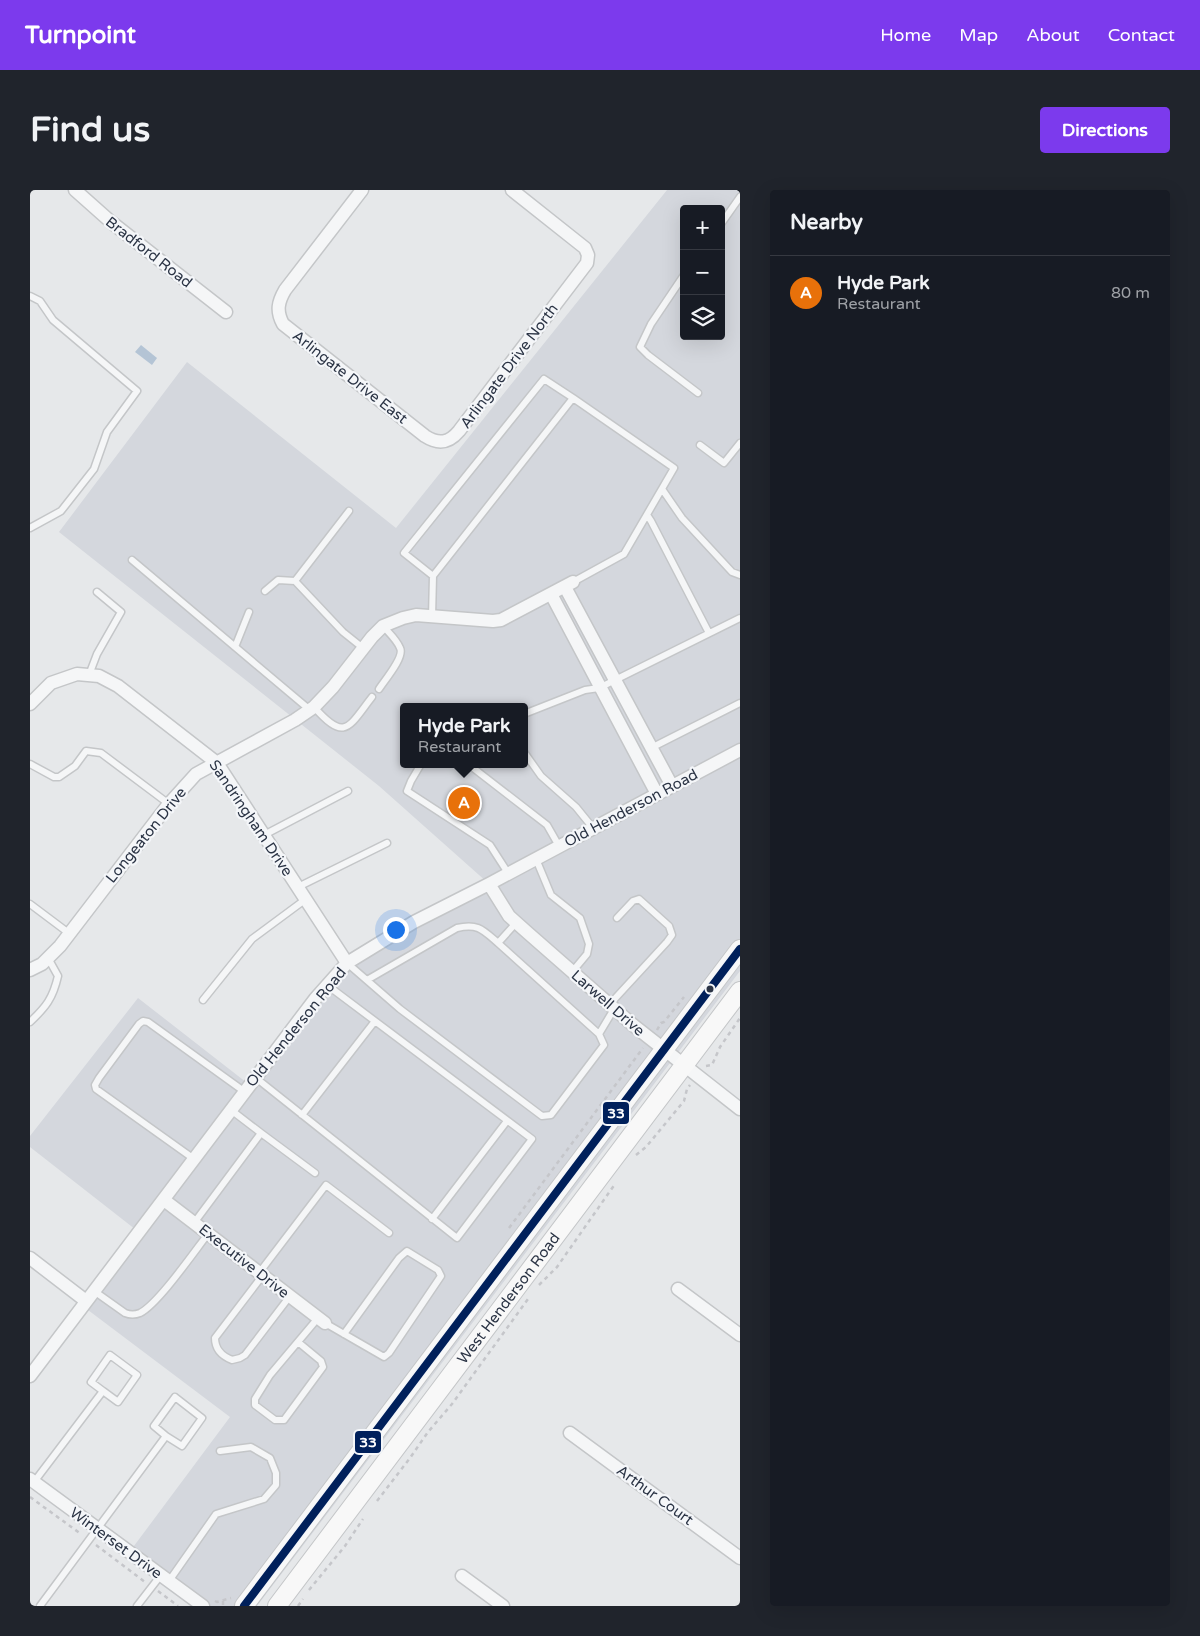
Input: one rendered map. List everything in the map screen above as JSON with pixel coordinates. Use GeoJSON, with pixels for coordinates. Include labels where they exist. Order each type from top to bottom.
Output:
{"type":"FeatureCollection","features":[{"type":"Feature","properties":{"kind":"main road","name":"West Henderson Road"},"geometry":{"type":"LineString","coordinates":[[239,1600],[740,949]]}},
{"type":"Feature","properties":{"kind":"main road","name":"West Henderson Road"},"geometry":{"type":"LineString","coordinates":[[277,1606],[690,1071],[740,991]]}},
{"type":"Feature","properties":{"kind":"street","name":"Bradford Road"},"geometry":{"type":"LineString","coordinates":[[75,190],[111,222],[226,312]]}},
{"type":"Feature","properties":{"kind":"street","name":"Arlingate Drive East"},"geometry":{"type":"LineString","coordinates":[[362,190],[285,290],[279,301],[278,314],[283,324],[425,436]]}},
{"type":"Feature","properties":{"kind":"street","name":"Arlingate Drive North"},"geometry":{"type":"LineString","coordinates":[[425,436],[434,441],[444,442],[453,439],[587,263],[588,255],[585,248],[512,190]]}},
{"type":"Feature","properties":{"kind":"street"},"geometry":{"type":"LineString","coordinates":[[383,626],[416,615],[492,622],[512,615],[569,584],[615,680],[672,786]]}},
{"type":"Feature","properties":{"kind":"street"},"geometry":{"type":"LineString","coordinates":[[551,594],[599,688],[657,794]]}},
{"type":"Feature","properties":{"kind":"street","name":"Longeaton Drive"},"geometry":{"type":"LineString","coordinates":[[30,970],[42,964],[70,934],[169,804],[196,774],[295,720],[312,708],[333,687],[363,648],[383,626]]}},
{"type":"Feature","properties":{"kind":"street"},"geometry":{"type":"LineString","coordinates":[[30,704],[51,683],[83,675]]}},
{"type":"Feature","properties":{"kind":"street","name":"Sandringham Drive"},"geometry":{"type":"LineString","coordinates":[[83,675],[99,676],[118,686],[217,763],[347,963]]}},
{"type":"Feature","properties":{"kind":"street","name":"Old Henderson Road"},"geometry":{"type":"LineString","coordinates":[[30,1376],[315,999],[347,963],[414,922],[740,750]]}},
{"type":"Feature","properties":{"kind":"street","name":"Larwell Drive"},"geometry":{"type":"LineString","coordinates":[[489,884],[508,916],[663,1050],[740,1109]]}},
{"type":"Feature","properties":{"kind":"street","name":"Executive Drive"},"geometry":{"type":"LineString","coordinates":[[164,1200],[321,1321]]}},
{"type":"Feature","properties":{"kind":"street"},"geometry":{"type":"LineString","coordinates":[[30,1258],[90,1296]]}},
{"type":"Feature","properties":{"kind":"street"},"geometry":{"type":"LineString","coordinates":[[678,1289],[740,1335]]}},
{"type":"Feature","properties":{"kind":"street","name":"Arthur Court"},"geometry":{"type":"LineString","coordinates":[[570,1433],[740,1558]]}},
{"type":"Feature","properties":{"kind":"street","name":"Winterset Drive"},"geometry":{"type":"LineString","coordinates":[[32,1482],[165,1578],[206,1602]]}},
{"type":"Feature","properties":{"kind":"street"},"geometry":{"type":"LineString","coordinates":[[462,1576],[503,1606]]}},
{"type":"Feature","properties":{"kind":"lane"},"geometry":{"type":"LineString","coordinates":[[725,218],[740,197]]}},
{"type":"Feature","properties":{"kind":"lane"},"geometry":{"type":"LineString","coordinates":[[680,281],[651,324],[640,347],[648,356],[698,393]]}},
{"type":"Feature","properties":{"kind":"lane"},"geometry":{"type":"LineString","coordinates":[[30,296],[40,301],[53,320],[137,391],[107,432],[94,469],[61,510],[30,528]]}},
{"type":"Feature","properties":{"kind":"lane"},"geometry":{"type":"LineString","coordinates":[[433,576],[404,553],[544,378],[674,468],[624,554],[569,584]]}},
{"type":"Feature","properties":{"kind":"lane"},"geometry":{"type":"LineString","coordinates":[[432,617],[433,576],[573,398]]}},
{"type":"Feature","properties":{"kind":"lane"},"geometry":{"type":"LineString","coordinates":[[700,445],[724,463],[740,443]]}},
{"type":"Feature","properties":{"kind":"lane"},"geometry":{"type":"LineString","coordinates":[[662,489],[682,518],[732,572],[740,575]]}},
{"type":"Feature","properties":{"kind":"lane"},"geometry":{"type":"LineString","coordinates":[[295,581],[348,511]]}},
{"type":"Feature","properties":{"kind":"lane"},"geometry":{"type":"LineString","coordinates":[[647,515],[709,633]]}},
{"type":"Feature","properties":{"kind":"lane"},"geometry":{"type":"LineString","coordinates":[[132,560],[235,647],[336,728],[344,728],[353,722],[372,697]]}},
{"type":"Feature","properties":{"kind":"lane"},"geometry":{"type":"LineString","coordinates":[[265,591],[278,580],[295,581],[343,632],[363,648]]}},
{"type":"Feature","properties":{"kind":"lane"},"geometry":{"type":"LineString","coordinates":[[83,675],[121,612],[97,592]]}},
{"type":"Feature","properties":{"kind":"lane"},"geometry":{"type":"LineString","coordinates":[[235,647],[249,612]]}},
{"type":"Feature","properties":{"kind":"lane"},"geometry":{"type":"LineString","coordinates":[[528,712],[585,690],[599,688],[740,618]]}},
{"type":"Feature","properties":{"kind":"lane"},"geometry":{"type":"LineString","coordinates":[[379,689],[399,660],[402,652],[383,626]]}},
{"type":"Feature","properties":{"kind":"lane"},"geometry":{"type":"LineString","coordinates":[[651,748],[740,703]]}},
{"type":"Feature","properties":{"kind":"lane"},"geometry":{"type":"LineString","coordinates":[[30,764],[54,777],[59,777],[75,766],[86,751],[101,753],[169,804]]}},
{"type":"Feature","properties":{"kind":"lane"},"geometry":{"type":"LineString","coordinates":[[528,758],[541,776],[576,807],[593,828]]}},
{"type":"Feature","properties":{"kind":"lane"},"geometry":{"type":"LineString","coordinates":[[419,768],[407,791],[490,845],[508,874]]}},
{"type":"Feature","properties":{"kind":"lane"},"geometry":{"type":"LineString","coordinates":[[473,768],[547,825],[559,846]]}},
{"type":"Feature","properties":{"kind":"lane"},"geometry":{"type":"LineString","coordinates":[[264,835],[348,791]]}},
{"type":"Feature","properties":{"kind":"lane"},"geometry":{"type":"LineString","coordinates":[[298,887],[387,843]]}},
{"type":"Feature","properties":{"kind":"lane"},"geometry":{"type":"LineString","coordinates":[[536,859],[551,894],[580,918],[589,944],[586,954],[572,972]]}},
{"type":"Feature","properties":{"kind":"lane"},"geometry":{"type":"LineString","coordinates":[[203,1000],[252,939],[306,899]]}},
{"type":"Feature","properties":{"kind":"lane"},"geometry":{"type":"LineString","coordinates":[[599,1034],[612,1007],[672,935],[669,926],[639,899],[633,901],[617,918]]}},
{"type":"Feature","properties":{"kind":"lane"},"geometry":{"type":"LineString","coordinates":[[30,904],[70,934]]}},
{"type":"Feature","properties":{"kind":"lane"},"geometry":{"type":"LineString","coordinates":[[498,943],[516,923]]}},
{"type":"Feature","properties":{"kind":"lane"},"geometry":{"type":"LineString","coordinates":[[347,963],[400,1009],[542,1116],[551,1115],[604,1045],[599,1034],[498,943],[482,929],[469,925],[457,928],[367,980]]}},
{"type":"Feature","properties":{"kind":"lane"},"geometry":{"type":"LineString","coordinates":[[30,1022],[44,1009],[56,988],[58,976],[48,958]]}},
{"type":"Feature","properties":{"kind":"lane"},"geometry":{"type":"LineString","coordinates":[[256,1078],[457,1238],[532,1139],[327,985]]}},
{"type":"Feature","properties":{"kind":"lane"},"geometry":{"type":"LineString","coordinates":[[194,1159],[96,1090],[99,1078],[138,1024],[144,1021],[148,1022],[245,1092]]}},
{"type":"Feature","properties":{"kind":"lane"},"geometry":{"type":"LineString","coordinates":[[302,1115],[375,1021]]}},
{"type":"Feature","properties":{"kind":"lane"},"geometry":{"type":"LineString","coordinates":[[231,1110],[315,1173]]}},
{"type":"Feature","properties":{"kind":"lane"},"geometry":{"type":"LineString","coordinates":[[432,1219],[507,1121]]}},
{"type":"Feature","properties":{"kind":"lane"},"geometry":{"type":"LineString","coordinates":[[194,1223],[261,1133]]}},
{"type":"Feature","properties":{"kind":"lane"},"geometry":{"type":"LineString","coordinates":[[290,1296],[245,1355],[232,1360],[219,1352],[215,1338],[326,1185],[388,1233]]}},
{"type":"Feature","properties":{"kind":"lane"},"geometry":{"type":"LineString","coordinates":[[90,1296],[130,1315],[140,1313],[155,1301],[208,1234]]}},
{"type":"Feature","properties":{"kind":"lane"},"geometry":{"type":"LineString","coordinates":[[298,1342],[321,1361],[323,1367],[284,1420],[276,1420],[255,1406],[255,1398],[270,1375],[298,1342],[321,1321],[384,1357],[389,1354],[441,1276],[438,1270],[407,1251],[399,1258],[344,1334]]}},
{"type":"Feature","properties":{"kind":"lane"},"geometry":{"type":"LineString","coordinates":[[110,1355],[137,1375],[118,1402],[102,1390],[91,1382],[110,1355]]}},
{"type":"Feature","properties":{"kind":"lane"},"geometry":{"type":"LineString","coordinates":[[32,1482],[102,1390]]}},
{"type":"Feature","properties":{"kind":"lane"},"geometry":{"type":"LineString","coordinates":[[175,1397],[202,1418],[182,1446],[166,1436],[154,1426],[175,1397]]}},
{"type":"Feature","properties":{"kind":"lane"},"geometry":{"type":"LineString","coordinates":[[40,1606],[166,1436]]}},
{"type":"Feature","properties":{"kind":"lane"},"geometry":{"type":"LineString","coordinates":[[137,1606],[151,1586],[165,1578],[216,1514],[264,1499],[276,1485],[276,1473],[270,1458],[251,1447],[220,1451]]}},
{"type":"Feature","properties":{"kind":"path"},"geometry":{"type":"LineString","coordinates":[[635,1155],[646,1147],[684,1101],[690,1071],[712,1065],[720,1047],[740,1018]]}},
{"type":"Feature","properties":{"kind":"path"},"geometry":{"type":"LineString","coordinates":[[504,1234],[634,1061]]}},
{"type":"Feature","properties":{"kind":"path"},"geometry":{"type":"LineString","coordinates":[[537,1287],[557,1267],[618,1179]]}},
{"type":"Feature","properties":{"kind":"path"},"geometry":{"type":"LineString","coordinates":[[372,1507],[428,1432],[452,1404],[531,1295]]}},
{"type":"Feature","properties":{"kind":"path"},"geometry":{"type":"LineString","coordinates":[[30,1497],[178,1606]]}},
{"type":"Feature","properties":{"kind":"path"},"geometry":{"type":"LineString","coordinates":[[309,1590],[345,1546],[366,1514]]}},
{"type":"Feature","properties":{"kind":"path"},"geometry":{"type":"LineString","coordinates":[[298,1606],[303,1598]]}},
{"type":"Feature","properties":{"kind":"path"},"geometry":{"type":"LineString","coordinates":[[206,1602],[229,1599],[239,1600]]}},
{"type":"Feature","properties":{"kind":"path"},"geometry":{"type":"LineString","coordinates":[[222,1600],[223,1606]]}},
{"type":"Feature","properties":{"kind":"shaded area"},"geometry":{"type":"Polygon","coordinates":[[[667,190],[740,190],[740,971],[257,1606],[198,1606],[128,1554],[230,1417],[84,1307],[140,1233],[30,1147],[30,1136],[138,998],[251,1086],[338,977],[370,952],[488,883],[379,786],[59,532],[187,362],[396,528],[667,190]]]}},
{"type":"Feature","properties":{"kind":"water"},"geometry":{"type":"Polygon","coordinates":[[[141,345],[157,358],[152,365],[135,352],[141,345]]]}},
{"type":"Feature","properties":{"kind":"transit line","name":"33"},"geometry":{"type":"LineString","coordinates":[[244,1606],[740,949]]}},
{"type":"Feature","properties":{"kind":"place","name":"Hyde Park"},"geometry":{"type":"Point","coordinates":[464,803]}}]}
